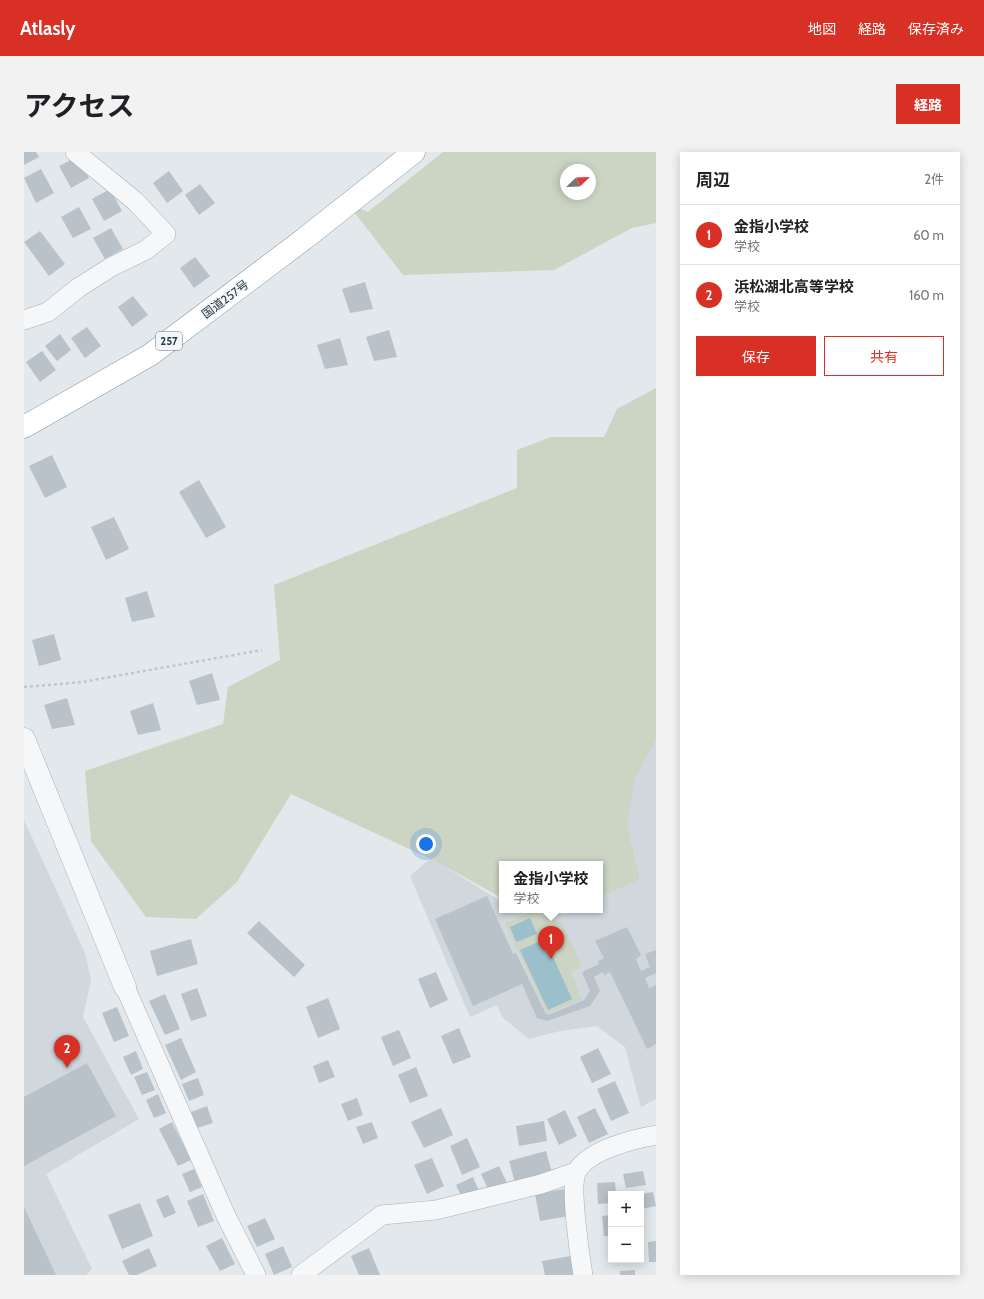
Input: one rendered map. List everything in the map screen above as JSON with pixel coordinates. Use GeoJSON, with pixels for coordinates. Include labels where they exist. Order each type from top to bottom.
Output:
{"type":"FeatureCollection","features":[{"type":"Feature","properties":{"kind":"highway","name":"国道257号"},"geometry":{"type":"LineString","coordinates":[[24,427],[150,355],[304,239],[414,152]]}},
{"type":"Feature","properties":{"kind":"street"},"geometry":{"type":"LineString","coordinates":[[24,320],[48,312],[78,288],[111,267],[146,250],[166,234],[135,201],[74,152]]}},
{"type":"Feature","properties":{"kind":"street"},"geometry":{"type":"LineString","coordinates":[[24,739],[125,987],[226,1216],[256,1275]]}},
{"type":"Feature","properties":{"kind":"street"},"geometry":{"type":"LineString","coordinates":[[301,1275],[382,1215],[436,1210],[541,1184],[576,1172],[585,1163],[602,1151],[625,1142],[656,1135]]}},
{"type":"Feature","properties":{"kind":"street"},"geometry":{"type":"LineString","coordinates":[[576,1172],[574,1190],[583,1275]]}},
{"type":"Feature","properties":{"kind":"path"},"geometry":{"type":"LineString","coordinates":[[24,688],[82,682],[262,650]]}},
{"type":"Feature","properties":{"kind":"shaded area"},"geometry":{"type":"Polygon","coordinates":[[[656,740],[656,1099],[641,1107],[625,1047],[597,1026],[560,1031],[529,1039],[502,1017],[497,1005],[470,1017],[410,876],[431,858],[499,900],[499,913],[603,913],[603,896],[640,878],[624,810],[639,764],[656,740]]]}},
{"type":"Feature","properties":{"kind":"shaded area"},"geometry":{"type":"Polygon","coordinates":[[[24,820],[85,953],[91,980],[83,1017],[139,1119],[46,1174],[92,1269],[86,1275],[24,1275],[24,820]]]}},
{"type":"Feature","properties":{"kind":"green space"},"geometry":{"type":"Polygon","coordinates":[[[443,152],[656,152],[656,223],[632,228],[554,270],[403,275],[348,204],[368,212],[443,152]]]}},
{"type":"Feature","properties":{"kind":"green space"},"geometry":{"type":"Polygon","coordinates":[[[656,388],[656,740],[635,778],[627,823],[640,879],[603,896],[603,861],[499,861],[499,896],[437,862],[291,794],[237,882],[196,919],[146,917],[91,841],[85,771],[223,724],[228,687],[280,660],[274,585],[517,488],[517,450],[551,437],[604,437],[617,409],[656,388]]]}},
{"type":"Feature","properties":{"kind":"green space"},"geometry":{"type":"Polygon","coordinates":[[[528,913],[538,913],[562,923],[582,967],[571,972],[582,1000],[547,1013],[505,923],[528,913]]]}},
{"type":"Feature","properties":{"kind":"water"},"geometry":{"type":"Polygon","coordinates":[[[530,918],[537,934],[516,942],[510,927],[530,918]]]}},
{"type":"Feature","properties":{"kind":"water"},"geometry":{"type":"Polygon","coordinates":[[[545,939],[572,999],[548,1010],[520,950],[545,939]]]}},
{"type":"Feature","properties":{"kind":"building"},"geometry":{"type":"Polygon","coordinates":[[[24,152],[36,152],[39,157],[24,165],[24,152]]]}},
{"type":"Feature","properties":{"kind":"building"},"geometry":{"type":"Polygon","coordinates":[[[77,157],[89,178],[71,188],[59,166],[77,157]]]}},
{"type":"Feature","properties":{"kind":"building"},"geometry":{"type":"Polygon","coordinates":[[[41,169],[54,193],[36,203],[24,178],[41,169]]]}},
{"type":"Feature","properties":{"kind":"building"},"geometry":{"type":"Polygon","coordinates":[[[169,171],[183,191],[167,203],[153,183],[169,171]]]}},
{"type":"Feature","properties":{"kind":"building"},"geometry":{"type":"Polygon","coordinates":[[[200,184],[215,203],[199,215],[185,195],[200,184]]]}},
{"type":"Feature","properties":{"kind":"building"},"geometry":{"type":"Polygon","coordinates":[[[110,189],[122,211],[104,221],[92,199],[110,189]]]}},
{"type":"Feature","properties":{"kind":"building"},"geometry":{"type":"Polygon","coordinates":[[[79,207],[91,229],[73,238],[61,217],[79,207]]]}},
{"type":"Feature","properties":{"kind":"building"},"geometry":{"type":"Polygon","coordinates":[[[111,228],[123,249],[105,259],[93,238],[111,228]]]}},
{"type":"Feature","properties":{"kind":"building"},"geometry":{"type":"Polygon","coordinates":[[[40,231],[65,264],[49,276],[24,242],[40,231]]]}},
{"type":"Feature","properties":{"kind":"building"},"geometry":{"type":"Polygon","coordinates":[[[195,257],[210,276],[194,288],[180,268],[195,257]]]}},
{"type":"Feature","properties":{"kind":"building"},"geometry":{"type":"Polygon","coordinates":[[[365,282],[373,309],[350,313],[342,289],[365,282]]]}},
{"type":"Feature","properties":{"kind":"building"},"geometry":{"type":"Polygon","coordinates":[[[133,296],[148,315],[132,327],[118,307],[133,296]]]}},
{"type":"Feature","properties":{"kind":"building"},"geometry":{"type":"Polygon","coordinates":[[[87,327],[101,346],[85,358],[71,338],[87,327]]]}},
{"type":"Feature","properties":{"kind":"building"},"geometry":{"type":"Polygon","coordinates":[[[389,330],[397,357],[374,361],[366,337],[389,330]]]}},
{"type":"Feature","properties":{"kind":"building"},"geometry":{"type":"Polygon","coordinates":[[[60,334],[71,350],[57,361],[45,346],[60,334]]]}},
{"type":"Feature","properties":{"kind":"building"},"geometry":{"type":"Polygon","coordinates":[[[340,338],[348,365],[325,369],[317,345],[340,338]]]}},
{"type":"Feature","properties":{"kind":"building"},"geometry":{"type":"Polygon","coordinates":[[[42,351],[56,370],[40,382],[26,362],[42,351]]]}},
{"type":"Feature","properties":{"kind":"building"},"geometry":{"type":"Polygon","coordinates":[[[52,455],[67,487],[45,498],[29,466],[52,455]]]}},
{"type":"Feature","properties":{"kind":"building"},"geometry":{"type":"Polygon","coordinates":[[[199,480],[226,527],[206,538],[179,492],[199,480]]]}},
{"type":"Feature","properties":{"kind":"building"},"geometry":{"type":"Polygon","coordinates":[[[114,517],[129,549],[106,560],[91,527],[114,517]]]}},
{"type":"Feature","properties":{"kind":"building"},"geometry":{"type":"Polygon","coordinates":[[[147,591],[155,617],[132,622],[125,598],[147,591]]]}},
{"type":"Feature","properties":{"kind":"building"},"geometry":{"type":"Polygon","coordinates":[[[54,634],[61,660],[39,666],[32,640],[54,634]]]}},
{"type":"Feature","properties":{"kind":"building"},"geometry":{"type":"Polygon","coordinates":[[[212,673],[220,700],[197,705],[189,681],[212,673]]]}},
{"type":"Feature","properties":{"kind":"building"},"geometry":{"type":"Polygon","coordinates":[[[67,698],[75,725],[52,729],[44,705],[67,698]]]}},
{"type":"Feature","properties":{"kind":"building"},"geometry":{"type":"Polygon","coordinates":[[[153,703],[161,730],[138,735],[130,711],[153,703]]]}},
{"type":"Feature","properties":{"kind":"building"},"geometry":{"type":"Polygon","coordinates":[[[487,896],[513,954],[516,953],[545,1012],[548,1015],[584,1000],[590,991],[582,972],[599,964],[598,961],[604,958],[595,941],[627,927],[641,955],[636,959],[641,971],[650,967],[645,954],[656,950],[656,973],[645,978],[649,988],[656,985],[656,1044],[647,1049],[610,972],[604,975],[603,972],[594,977],[600,991],[590,1006],[547,1021],[537,1018],[522,984],[473,1006],[435,919],[487,896]]]}},
{"type":"Feature","properties":{"kind":"building"},"geometry":{"type":"Polygon","coordinates":[[[259,921],[305,965],[294,977],[247,933],[259,921]]]}},
{"type":"Feature","properties":{"kind":"building"},"geometry":{"type":"Polygon","coordinates":[[[191,939],[198,964],[157,976],[150,951],[191,939]]]}},
{"type":"Feature","properties":{"kind":"building"},"geometry":{"type":"Polygon","coordinates":[[[436,972],[448,1000],[430,1008],[418,979],[436,972]]]}},
{"type":"Feature","properties":{"kind":"building"},"geometry":{"type":"Polygon","coordinates":[[[197,988],[207,1016],[191,1021],[181,994],[197,988]]]}},
{"type":"Feature","properties":{"kind":"building"},"geometry":{"type":"Polygon","coordinates":[[[165,994],[180,1029],[165,1035],[149,1001],[165,994]]]}},
{"type":"Feature","properties":{"kind":"building"},"geometry":{"type":"Polygon","coordinates":[[[328,998],[340,1029],[318,1038],[306,1007],[328,998]]]}},
{"type":"Feature","properties":{"kind":"building"},"geometry":{"type":"Polygon","coordinates":[[[117,1007],[129,1036],[114,1042],[102,1013],[117,1007]]]}},
{"type":"Feature","properties":{"kind":"building"},"geometry":{"type":"Polygon","coordinates":[[[459,1028],[471,1057],[453,1064],[441,1036],[459,1028]]]}},
{"type":"Feature","properties":{"kind":"building"},"geometry":{"type":"Polygon","coordinates":[[[399,1030],[411,1058],[393,1066],[381,1037],[399,1030]]]}},
{"type":"Feature","properties":{"kind":"building"},"geometry":{"type":"Polygon","coordinates":[[[181,1038],[196,1072],[181,1080],[165,1045],[181,1038]]]}},
{"type":"Feature","properties":{"kind":"building"},"geometry":{"type":"Polygon","coordinates":[[[598,1048],[611,1074],[592,1083],[580,1057],[598,1048]]]}},
{"type":"Feature","properties":{"kind":"building"},"geometry":{"type":"Polygon","coordinates":[[[136,1051],[143,1069],[131,1075],[123,1057],[136,1051]]]}},
{"type":"Feature","properties":{"kind":"building"},"geometry":{"type":"Polygon","coordinates":[[[328,1060],[335,1077],[319,1083],[313,1066],[328,1060]]]}},
{"type":"Feature","properties":{"kind":"building"},"geometry":{"type":"Polygon","coordinates":[[[87,1063],[116,1116],[24,1166],[24,1097],[87,1063]]]}},
{"type":"Feature","properties":{"kind":"building"},"geometry":{"type":"Polygon","coordinates":[[[416,1067],[428,1096],[410,1103],[398,1075],[416,1067]]]}},
{"type":"Feature","properties":{"kind":"building"},"geometry":{"type":"Polygon","coordinates":[[[147,1072],[155,1090],[142,1095],[134,1077],[147,1072]]]}},
{"type":"Feature","properties":{"kind":"building"},"geometry":{"type":"Polygon","coordinates":[[[198,1078],[204,1095],[189,1101],[182,1084],[198,1078]]]}},
{"type":"Feature","properties":{"kind":"building"},"geometry":{"type":"Polygon","coordinates":[[[615,1081],[629,1113],[611,1121],[597,1089],[615,1081]]]}},
{"type":"Feature","properties":{"kind":"building"},"geometry":{"type":"Polygon","coordinates":[[[158,1094],[166,1113],[154,1118],[146,1100],[158,1094]]]}},
{"type":"Feature","properties":{"kind":"building"},"geometry":{"type":"Polygon","coordinates":[[[357,1098],[363,1115],[348,1121],[341,1104],[357,1098]]]}},
{"type":"Feature","properties":{"kind":"building"},"geometry":{"type":"Polygon","coordinates":[[[207,1106],[213,1123],[197,1128],[191,1112],[207,1106]]]}},
{"type":"Feature","properties":{"kind":"building"},"geometry":{"type":"Polygon","coordinates":[[[441,1108],[453,1135],[424,1148],[411,1122],[441,1108]]]}},
{"type":"Feature","properties":{"kind":"building"},"geometry":{"type":"Polygon","coordinates":[[[595,1108],[608,1134],[589,1143],[577,1117],[595,1108]]]}},
{"type":"Feature","properties":{"kind":"building"},"geometry":{"type":"Polygon","coordinates":[[[565,1110],[577,1136],[559,1145],[547,1119],[565,1110]]]}},
{"type":"Feature","properties":{"kind":"building"},"geometry":{"type":"Polygon","coordinates":[[[544,1121],[547,1141],[519,1146],[516,1126],[544,1121]]]}},
{"type":"Feature","properties":{"kind":"building"},"geometry":{"type":"Polygon","coordinates":[[[172,1122],[191,1160],[178,1166],[159,1129],[172,1122]]]}},
{"type":"Feature","properties":{"kind":"building"},"geometry":{"type":"Polygon","coordinates":[[[372,1122],[378,1138],[363,1144],[356,1127],[372,1122]]]}},
{"type":"Feature","properties":{"kind":"building"},"geometry":{"type":"Polygon","coordinates":[[[467,1138],[480,1167],[462,1175],[450,1146],[467,1138]]]}},
{"type":"Feature","properties":{"kind":"building"},"geometry":{"type":"Polygon","coordinates":[[[546,1151],[552,1173],[515,1183],[509,1161],[546,1151]]]}},
{"type":"Feature","properties":{"kind":"building"},"geometry":{"type":"Polygon","coordinates":[[[432,1158],[444,1186],[427,1194],[414,1165],[432,1158]]]}},
{"type":"Feature","properties":{"kind":"building"},"geometry":{"type":"Polygon","coordinates":[[[499,1166],[507,1183],[489,1191],[481,1174],[499,1166]]]}},
{"type":"Feature","properties":{"kind":"building"},"geometry":{"type":"Polygon","coordinates":[[[194,1169],[202,1187],[190,1192],[182,1174],[194,1169]]]}},
{"type":"Feature","properties":{"kind":"building"},"geometry":{"type":"Polygon","coordinates":[[[643,1171],[646,1185],[626,1188],[623,1174],[643,1171]]]}},
{"type":"Feature","properties":{"kind":"building"},"geometry":{"type":"Polygon","coordinates":[[[473,1177],[479,1191],[462,1198],[456,1185],[473,1177]]]}},
{"type":"Feature","properties":{"kind":"building"},"geometry":{"type":"Polygon","coordinates":[[[615,1182],[616,1191],[608,1191],[608,1203],[598,1204],[597,1183],[615,1182]]]}},
{"type":"Feature","properties":{"kind":"building"},"geometry":{"type":"Polygon","coordinates":[[[564,1189],[569,1216],[540,1221],[535,1194],[564,1189]]]}},
{"type":"Feature","properties":{"kind":"building"},"geometry":{"type":"Polygon","coordinates":[[[653,1192],[656,1206],[644,1208],[644,1194],[653,1192]]]}},
{"type":"Feature","properties":{"kind":"building"},"geometry":{"type":"Polygon","coordinates":[[[203,1194],[214,1221],[198,1227],[187,1201],[203,1194]]]}},
{"type":"Feature","properties":{"kind":"building"},"geometry":{"type":"Polygon","coordinates":[[[168,1195],[176,1213],[164,1218],[156,1200],[168,1195]]]}},
{"type":"Feature","properties":{"kind":"building"},"geometry":{"type":"Polygon","coordinates":[[[140,1203],[153,1236],[122,1249],[108,1215],[140,1203]]]}},
{"type":"Feature","properties":{"kind":"building"},"geometry":{"type":"Polygon","coordinates":[[[24,1207],[56,1275],[24,1275],[24,1207]]]}},
{"type":"Feature","properties":{"kind":"building"},"geometry":{"type":"Polygon","coordinates":[[[608,1215],[608,1236],[604,1236],[602,1216],[608,1215]]]}},
{"type":"Feature","properties":{"kind":"building"},"geometry":{"type":"Polygon","coordinates":[[[265,1218],[275,1239],[257,1247],[247,1226],[265,1218]]]}},
{"type":"Feature","properties":{"kind":"building"},"geometry":{"type":"Polygon","coordinates":[[[222,1238],[235,1264],[220,1271],[206,1246],[222,1238]]]}},
{"type":"Feature","properties":{"kind":"building"},"geometry":{"type":"Polygon","coordinates":[[[656,1241],[656,1262],[649,1262],[648,1242],[656,1241]]]}},
{"type":"Feature","properties":{"kind":"building"},"geometry":{"type":"Polygon","coordinates":[[[283,1246],[292,1267],[274,1275],[265,1254],[283,1246]]]}},
{"type":"Feature","properties":{"kind":"building"},"geometry":{"type":"Polygon","coordinates":[[[149,1248],[157,1266],[137,1275],[129,1275],[122,1261],[149,1248]]]}},
{"type":"Feature","properties":{"kind":"building"},"geometry":{"type":"Polygon","coordinates":[[[369,1248],[380,1275],[359,1275],[351,1256],[369,1248]]]}},
{"type":"Feature","properties":{"kind":"building"},"geometry":{"type":"Polygon","coordinates":[[[571,1256],[574,1275],[545,1275],[542,1261],[571,1256]]]}},
{"type":"Feature","properties":{"kind":"building"},"geometry":{"type":"Polygon","coordinates":[[[635,1270],[635,1275],[620,1275],[620,1271],[635,1270]]]}},
{"type":"Feature","properties":{"kind":"place","name":"金指小学校"},"geometry":{"type":"Point","coordinates":[551,959]}},
{"type":"Feature","properties":{"kind":"place","name":"浜松湖北高等学校"},"geometry":{"type":"Point","coordinates":[67,1068]}}]}
